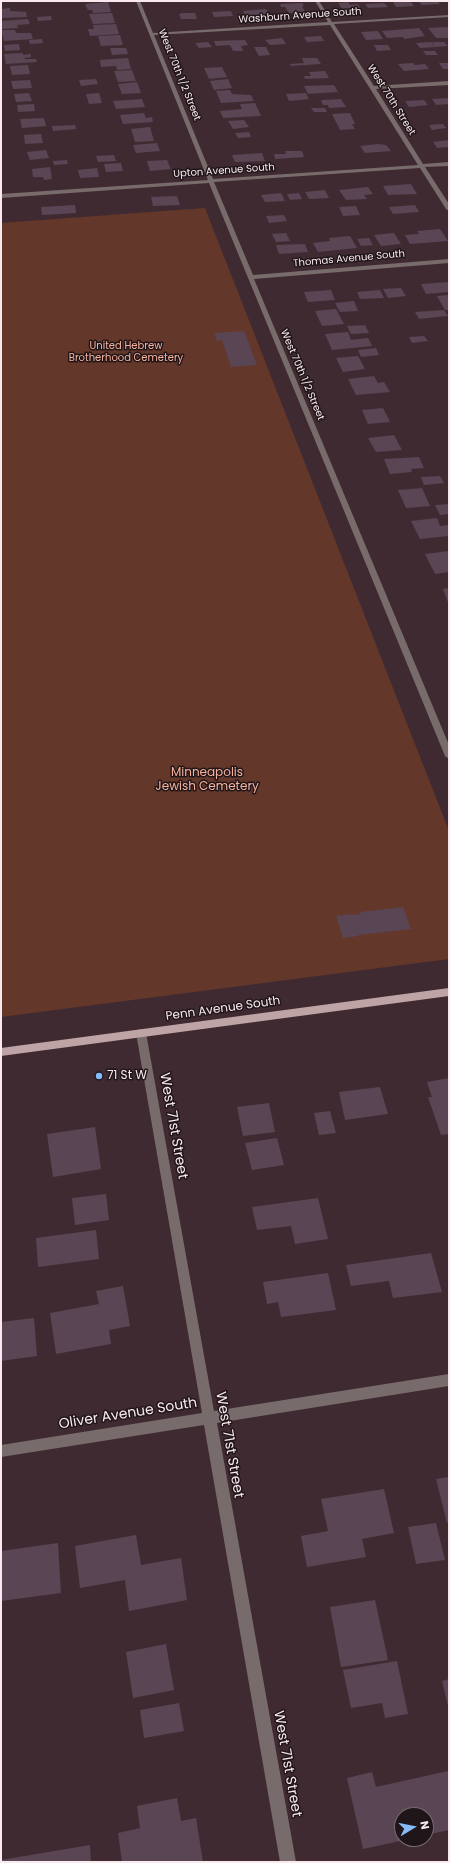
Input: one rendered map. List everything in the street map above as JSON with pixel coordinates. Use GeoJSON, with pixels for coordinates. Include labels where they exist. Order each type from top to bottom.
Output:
{"type":"FeatureCollection","features":[{"type":"Feature","properties":{"kind":"main road","name":"Penn Avenue South"},"geometry":{"type":"LineString","coordinates":[[1,1052],[449,992]]}},
{"type":"Feature","properties":{"kind":"street","name":"West 70th 1/2 Street"},"geometry":{"type":"LineString","coordinates":[[138,1],[449,756]]}},
{"type":"Feature","properties":{"kind":"street","name":"West 70th Street"},"geometry":{"type":"LineString","coordinates":[[317,1],[449,209]]}},
{"type":"Feature","properties":{"kind":"street","name":"Washburn Avenue South"},"geometry":{"type":"LineString","coordinates":[[152,34],[449,16]]}},
{"type":"Feature","properties":{"kind":"street"},"geometry":{"type":"LineString","coordinates":[[373,88],[449,83]]}},
{"type":"Feature","properties":{"kind":"street","name":"Upton Avenue South"},"geometry":{"type":"LineString","coordinates":[[1,196],[449,164]]}},
{"type":"Feature","properties":{"kind":"street","name":"Thomas Avenue South"},"geometry":{"type":"LineString","coordinates":[[251,277],[449,261]]}},
{"type":"Feature","properties":{"kind":"street","name":"West 71st Street"},"geometry":{"type":"LineString","coordinates":[[141,1033],[288,1862]]}},
{"type":"Feature","properties":{"kind":"street","name":"Oliver Avenue South"},"geometry":{"type":"LineString","coordinates":[[1,1451],[449,1380]]}},
{"type":"Feature","properties":{"kind":"green space","name":"Minneapolis Jewish Cemetery"},"geometry":{"type":"Polygon","coordinates":[[[205,208],[449,831],[449,959],[1,1017],[1,223],[205,208]]]}},
{"type":"Feature","properties":{"kind":"building"},"geometry":{"type":"Polygon","coordinates":[[[410,1],[414,6],[396,7],[393,2],[410,1]]]}},
{"type":"Feature","properties":{"kind":"building"},"geometry":{"type":"Polygon","coordinates":[[[418,1],[438,1],[440,4],[422,5],[418,1]]]}},
{"type":"Feature","properties":{"kind":"building"},"geometry":{"type":"Polygon","coordinates":[[[108,2],[111,12],[93,13],[92,10],[88,10],[85,4],[108,2]]]}},
{"type":"Feature","properties":{"kind":"building"},"geometry":{"type":"Polygon","coordinates":[[[348,2],[350,5],[358,4],[361,9],[343,10],[338,3],[348,2]]]}},
{"type":"Feature","properties":{"kind":"building"},"geometry":{"type":"Polygon","coordinates":[[[302,3],[305,12],[289,13],[285,7],[281,7],[280,4],[302,3]]]}},
{"type":"Feature","properties":{"kind":"building"},"geometry":{"type":"Polygon","coordinates":[[[384,3],[388,7],[368,8],[365,4],[384,3]]]}},
{"type":"Feature","properties":{"kind":"building"},"geometry":{"type":"Polygon","coordinates":[[[10,8],[10,11],[26,12],[27,17],[1,18],[1,9],[10,8]]]}},
{"type":"Feature","properties":{"kind":"building"},"geometry":{"type":"Polygon","coordinates":[[[266,9],[269,14],[246,16],[243,11],[266,9]]]}},
{"type":"Feature","properties":{"kind":"building"},"geometry":{"type":"Polygon","coordinates":[[[231,11],[233,16],[214,17],[212,12],[231,11]]]}},
{"type":"Feature","properties":{"kind":"building"},"geometry":{"type":"Polygon","coordinates":[[[112,13],[115,23],[93,24],[89,14],[112,13]]]}},
{"type":"Feature","properties":{"kind":"building"},"geometry":{"type":"Polygon","coordinates":[[[195,13],[197,19],[181,19],[179,14],[195,13]]]}},
{"type":"Feature","properties":{"kind":"building"},"geometry":{"type":"Polygon","coordinates":[[[51,16],[52,20],[38,21],[37,17],[51,16]]]}},
{"type":"Feature","properties":{"kind":"building"},"geometry":{"type":"Polygon","coordinates":[[[28,19],[30,24],[17,25],[18,28],[1,29],[1,21],[28,19]]]}},
{"type":"Feature","properties":{"kind":"building"},"geometry":{"type":"Polygon","coordinates":[[[116,24],[119,34],[90,36],[88,29],[94,29],[93,25],[116,24]]]}},
{"type":"Feature","properties":{"kind":"building"},"geometry":{"type":"Polygon","coordinates":[[[447,27],[449,29],[449,38],[436,38],[428,28],[447,27]]]}},
{"type":"Feature","properties":{"kind":"building"},"geometry":{"type":"Polygon","coordinates":[[[419,28],[425,36],[404,39],[403,37],[387,38],[382,31],[419,28]]]}},
{"type":"Feature","properties":{"kind":"building"},"geometry":{"type":"Polygon","coordinates":[[[1,30],[15,30],[16,33],[31,33],[33,39],[4,41],[1,30]]]}},
{"type":"Feature","properties":{"kind":"building"},"geometry":{"type":"Polygon","coordinates":[[[378,31],[383,39],[366,40],[361,32],[378,31]]]}},
{"type":"Feature","properties":{"kind":"building"},"geometry":{"type":"Polygon","coordinates":[[[120,35],[123,45],[101,46],[98,36],[120,35]]]}},
{"type":"Feature","properties":{"kind":"building"},"geometry":{"type":"Polygon","coordinates":[[[321,36],[324,41],[307,42],[304,37],[321,36]]]}},
{"type":"Feature","properties":{"kind":"building"},"geometry":{"type":"Polygon","coordinates":[[[282,38],[286,44],[270,45],[265,40],[282,38]]]}},
{"type":"Feature","properties":{"kind":"building"},"geometry":{"type":"Polygon","coordinates":[[[42,39],[43,43],[30,44],[29,40],[42,39]]]}},
{"type":"Feature","properties":{"kind":"building"},"geometry":{"type":"Polygon","coordinates":[[[245,40],[248,45],[241,46],[243,51],[233,51],[230,45],[216,46],[214,41],[245,40]]]}},
{"type":"Feature","properties":{"kind":"building"},"geometry":{"type":"Polygon","coordinates":[[[208,42],[212,47],[199,48],[195,43],[208,42]]]}},
{"type":"Feature","properties":{"kind":"building"},"geometry":{"type":"Polygon","coordinates":[[[431,42],[435,47],[420,48],[416,43],[431,42]]]}},
{"type":"Feature","properties":{"kind":"building"},"geometry":{"type":"Polygon","coordinates":[[[432,42],[444,42],[448,46],[435,47],[432,42]]]}},
{"type":"Feature","properties":{"kind":"building"},"geometry":{"type":"Polygon","coordinates":[[[19,44],[20,50],[5,51],[4,45],[19,44]]]}},
{"type":"Feature","properties":{"kind":"building"},"geometry":{"type":"Polygon","coordinates":[[[374,45],[388,45],[391,50],[377,51],[374,45]]]}},
{"type":"Feature","properties":{"kind":"building"},"geometry":{"type":"Polygon","coordinates":[[[254,47],[266,47],[270,55],[259,56],[254,47]]]}},
{"type":"Feature","properties":{"kind":"building"},"geometry":{"type":"Polygon","coordinates":[[[110,48],[126,48],[128,54],[112,55],[110,48]]]}},
{"type":"Feature","properties":{"kind":"building"},"geometry":{"type":"Polygon","coordinates":[[[423,51],[435,51],[438,55],[426,55],[423,51]]]}},
{"type":"Feature","properties":{"kind":"building"},"geometry":{"type":"Polygon","coordinates":[[[23,53],[23,55],[31,54],[31,57],[24,58],[25,59],[36,59],[37,62],[6,64],[4,54],[23,53]]]}},
{"type":"Feature","properties":{"kind":"building"},"geometry":{"type":"Polygon","coordinates":[[[128,58],[131,69],[117,70],[116,66],[101,67],[100,60],[128,58]]]}},
{"type":"Feature","properties":{"kind":"building"},"geometry":{"type":"Polygon","coordinates":[[[302,58],[317,58],[321,64],[291,66],[290,64],[304,63],[302,58]]]}},
{"type":"Feature","properties":{"kind":"building"},"geometry":{"type":"Polygon","coordinates":[[[413,63],[415,65],[425,64],[429,69],[404,71],[398,64],[413,63]]]}},
{"type":"Feature","properties":{"kind":"building"},"geometry":{"type":"Polygon","coordinates":[[[439,63],[449,63],[449,69],[443,69],[439,63]]]}},
{"type":"Feature","properties":{"kind":"building"},"geometry":{"type":"Polygon","coordinates":[[[28,65],[30,74],[12,75],[10,66],[28,65]]]}},
{"type":"Feature","properties":{"kind":"building"},"geometry":{"type":"Polygon","coordinates":[[[222,67],[227,77],[209,79],[204,68],[222,67]]]}},
{"type":"Feature","properties":{"kind":"building"},"geometry":{"type":"Polygon","coordinates":[[[132,70],[136,81],[118,82],[114,71],[132,70]]]}},
{"type":"Feature","properties":{"kind":"building"},"geometry":{"type":"Polygon","coordinates":[[[325,71],[329,78],[305,79],[304,76],[311,76],[309,72],[325,71]]]}},
{"type":"Feature","properties":{"kind":"building"},"geometry":{"type":"Polygon","coordinates":[[[96,79],[98,84],[81,86],[79,80],[96,79]]]}},
{"type":"Feature","properties":{"kind":"building"},"geometry":{"type":"Polygon","coordinates":[[[228,79],[232,88],[214,90],[210,81],[228,79]]]}},
{"type":"Feature","properties":{"kind":"building"},"geometry":{"type":"Polygon","coordinates":[[[30,80],[32,88],[13,89],[11,81],[30,80]]]}},
{"type":"Feature","properties":{"kind":"building"},"geometry":{"type":"Polygon","coordinates":[[[137,82],[141,93],[122,94],[118,84],[137,82]]]}},
{"type":"Feature","properties":{"kind":"building"},"geometry":{"type":"Polygon","coordinates":[[[334,85],[338,92],[308,94],[304,86],[334,85]]]}},
{"type":"Feature","properties":{"kind":"building"},"geometry":{"type":"Polygon","coordinates":[[[230,90],[232,94],[251,95],[254,101],[221,103],[216,91],[230,90]]]}},
{"type":"Feature","properties":{"kind":"building"},"geometry":{"type":"Polygon","coordinates":[[[29,93],[32,101],[16,102],[14,94],[29,93]]]}},
{"type":"Feature","properties":{"kind":"building"},"geometry":{"type":"Polygon","coordinates":[[[99,93],[102,103],[89,104],[86,94],[99,93]]]}},
{"type":"Feature","properties":{"kind":"building"},"geometry":{"type":"Polygon","coordinates":[[[306,93],[309,99],[289,101],[286,94],[306,93]]]}},
{"type":"Feature","properties":{"kind":"building"},"geometry":{"type":"Polygon","coordinates":[[[449,98],[449,106],[447,104],[436,105],[432,99],[449,98]]]}},
{"type":"Feature","properties":{"kind":"building"},"geometry":{"type":"Polygon","coordinates":[[[142,99],[145,107],[116,109],[113,101],[142,99]]]}},
{"type":"Feature","properties":{"kind":"building"},"geometry":{"type":"Polygon","coordinates":[[[341,99],[346,107],[329,108],[328,105],[323,105],[321,100],[341,99]]]}},
{"type":"Feature","properties":{"kind":"building"},"geometry":{"type":"Polygon","coordinates":[[[424,100],[428,105],[409,107],[405,101],[424,100]]]}},
{"type":"Feature","properties":{"kind":"building"},"geometry":{"type":"Polygon","coordinates":[[[255,103],[261,116],[223,118],[220,111],[242,109],[240,104],[255,103]]]}},
{"type":"Feature","properties":{"kind":"building"},"geometry":{"type":"Polygon","coordinates":[[[34,104],[35,111],[18,112],[17,105],[34,104]]]}},
{"type":"Feature","properties":{"kind":"building"},"geometry":{"type":"Polygon","coordinates":[[[311,108],[325,108],[327,112],[314,112],[311,108]]]}},
{"type":"Feature","properties":{"kind":"building"},"geometry":{"type":"Polygon","coordinates":[[[144,113],[146,118],[152,117],[153,122],[123,124],[120,115],[144,113]]]}},
{"type":"Feature","properties":{"kind":"building"},"geometry":{"type":"Polygon","coordinates":[[[350,113],[355,124],[352,124],[355,129],[340,130],[332,114],[350,113]]]}},
{"type":"Feature","properties":{"kind":"building"},"geometry":{"type":"Polygon","coordinates":[[[44,118],[46,126],[22,128],[20,119],[44,118]]]}},
{"type":"Feature","properties":{"kind":"building"},"geometry":{"type":"Polygon","coordinates":[[[244,120],[249,127],[233,129],[228,121],[244,120]]]}},
{"type":"Feature","properties":{"kind":"building"},"geometry":{"type":"Polygon","coordinates":[[[443,124],[446,128],[432,130],[429,125],[443,124]]]}},
{"type":"Feature","properties":{"kind":"building"},"geometry":{"type":"Polygon","coordinates":[[[75,125],[76,129],[53,131],[52,126],[75,125]]]}},
{"type":"Feature","properties":{"kind":"building"},"geometry":{"type":"Polygon","coordinates":[[[150,127],[154,141],[135,142],[131,129],[150,127]]]}},
{"type":"Feature","properties":{"kind":"building"},"geometry":{"type":"Polygon","coordinates":[[[249,132],[251,137],[238,138],[235,133],[249,132]]]}},
{"type":"Feature","properties":{"kind":"building"},"geometry":{"type":"Polygon","coordinates":[[[41,134],[43,143],[25,144],[24,135],[41,134]]]}},
{"type":"Feature","properties":{"kind":"building"},"geometry":{"type":"Polygon","coordinates":[[[449,140],[449,147],[437,148],[433,142],[449,140]]]}},
{"type":"Feature","properties":{"kind":"building"},"geometry":{"type":"Polygon","coordinates":[[[157,143],[160,151],[136,153],[133,145],[157,143]]]}},
{"type":"Feature","properties":{"kind":"building"},"geometry":{"type":"Polygon","coordinates":[[[378,144],[386,145],[391,151],[365,153],[360,146],[378,144]]]}},
{"type":"Feature","properties":{"kind":"building"},"geometry":{"type":"Polygon","coordinates":[[[46,150],[49,158],[30,160],[27,152],[46,150]]]}},
{"type":"Feature","properties":{"kind":"building"},"geometry":{"type":"Polygon","coordinates":[[[285,151],[302,151],[304,157],[275,159],[274,154],[286,154],[285,151]]]}},
{"type":"Feature","properties":{"kind":"building"},"geometry":{"type":"Polygon","coordinates":[[[262,153],[265,161],[235,162],[232,155],[262,153]]]}},
{"type":"Feature","properties":{"kind":"building"},"geometry":{"type":"Polygon","coordinates":[[[114,155],[116,161],[98,162],[96,156],[114,155]]]}},
{"type":"Feature","properties":{"kind":"building"},"geometry":{"type":"Polygon","coordinates":[[[67,160],[68,164],[54,165],[53,161],[67,160]]]}},
{"type":"Feature","properties":{"kind":"building"},"geometry":{"type":"Polygon","coordinates":[[[167,160],[171,169],[150,171],[147,161],[167,160]]]}},
{"type":"Feature","properties":{"kind":"building"},"geometry":{"type":"Polygon","coordinates":[[[121,163],[123,171],[106,172],[104,164],[121,163]]]}},
{"type":"Feature","properties":{"kind":"building"},"geometry":{"type":"Polygon","coordinates":[[[50,167],[52,179],[44,180],[43,177],[33,177],[32,169],[50,167]]]}},
{"type":"Feature","properties":{"kind":"building"},"geometry":{"type":"Polygon","coordinates":[[[97,168],[99,177],[80,178],[78,170],[97,168]]]}},
{"type":"Feature","properties":{"kind":"building"},"geometry":{"type":"Polygon","coordinates":[[[411,184],[417,194],[388,195],[383,186],[411,184]]]}},
{"type":"Feature","properties":{"kind":"building"},"geometry":{"type":"Polygon","coordinates":[[[368,187],[373,194],[364,195],[367,199],[346,200],[339,190],[368,187]]]}},
{"type":"Feature","properties":{"kind":"building"},"geometry":{"type":"Polygon","coordinates":[[[325,190],[329,198],[309,199],[305,192],[325,190]]]}},
{"type":"Feature","properties":{"kind":"building"},"geometry":{"type":"Polygon","coordinates":[[[281,193],[285,201],[265,202],[261,195],[281,193]]]}},
{"type":"Feature","properties":{"kind":"building"},"geometry":{"type":"Polygon","coordinates":[[[299,193],[302,199],[290,200],[287,194],[299,193]]]}},
{"type":"Feature","properties":{"kind":"building"},"geometry":{"type":"Polygon","coordinates":[[[177,196],[180,205],[153,206],[151,197],[177,196]]]}},
{"type":"Feature","properties":{"kind":"building"},"geometry":{"type":"Polygon","coordinates":[[[75,205],[76,213],[42,215],[41,207],[75,205]]]}},
{"type":"Feature","properties":{"kind":"building"},"geometry":{"type":"Polygon","coordinates":[[[415,205],[419,212],[393,214],[389,207],[415,205]]]}},
{"type":"Feature","properties":{"kind":"building"},"geometry":{"type":"Polygon","coordinates":[[[356,206],[360,215],[343,216],[339,207],[356,206]]]}},
{"type":"Feature","properties":{"kind":"building"},"geometry":{"type":"Polygon","coordinates":[[[284,215],[287,221],[269,223],[266,216],[284,215]]]}},
{"type":"Feature","properties":{"kind":"building"},"geometry":{"type":"Polygon","coordinates":[[[440,229],[448,241],[410,244],[405,235],[419,234],[417,231],[440,229]]]}},
{"type":"Feature","properties":{"kind":"building"},"geometry":{"type":"Polygon","coordinates":[[[286,233],[290,241],[276,242],[272,234],[286,233]]]}},
{"type":"Feature","properties":{"kind":"building"},"geometry":{"type":"Polygon","coordinates":[[[394,233],[401,244],[381,246],[374,235],[394,233]]]}},
{"type":"Feature","properties":{"kind":"building"},"geometry":{"type":"Polygon","coordinates":[[[350,236],[357,248],[318,252],[313,243],[330,241],[329,238],[350,236]]]}},
{"type":"Feature","properties":{"kind":"building"},"geometry":{"type":"Polygon","coordinates":[[[369,238],[373,245],[361,246],[357,239],[369,238]]]}},
{"type":"Feature","properties":{"kind":"building"},"geometry":{"type":"Polygon","coordinates":[[[305,244],[308,252],[279,254],[276,245],[305,244]]]}},
{"type":"Feature","properties":{"kind":"building"},"geometry":{"type":"Polygon","coordinates":[[[449,282],[449,292],[426,294],[421,284],[449,282]]]}},
{"type":"Feature","properties":{"kind":"building"},"geometry":{"type":"Polygon","coordinates":[[[401,288],[406,296],[388,298],[383,289],[401,288]]]}},
{"type":"Feature","properties":{"kind":"building"},"geometry":{"type":"Polygon","coordinates":[[[331,290],[335,300],[308,302],[304,292],[331,290]]]}},
{"type":"Feature","properties":{"kind":"building"},"geometry":{"type":"Polygon","coordinates":[[[380,290],[384,298],[360,299],[357,292],[380,290]]]}},
{"type":"Feature","properties":{"kind":"building"},"geometry":{"type":"Polygon","coordinates":[[[449,295],[449,310],[445,310],[437,296],[449,295]]]}},
{"type":"Feature","properties":{"kind":"building"},"geometry":{"type":"Polygon","coordinates":[[[354,301],[358,311],[340,312],[335,303],[354,301]]]}},
{"type":"Feature","properties":{"kind":"building"},"geometry":{"type":"Polygon","coordinates":[[[336,309],[344,324],[322,326],[315,311],[336,309]]]}},
{"type":"Feature","properties":{"kind":"building"},"geometry":{"type":"Polygon","coordinates":[[[444,310],[448,316],[419,319],[415,312],[444,310]]]}},
{"type":"Feature","properties":{"kind":"building"},"geometry":{"type":"Polygon","coordinates":[[[365,325],[369,333],[351,334],[347,326],[365,325]]]}},
{"type":"Feature","properties":{"kind":"building"},"geometry":{"type":"Polygon","coordinates":[[[244,331],[257,365],[231,367],[222,340],[217,341],[214,333],[244,331]]]}},
{"type":"Feature","properties":{"kind":"building"},"geometry":{"type":"Polygon","coordinates":[[[348,332],[351,340],[368,338],[372,346],[332,350],[325,334],[348,332]]]}},
{"type":"Feature","properties":{"kind":"building"},"geometry":{"type":"Polygon","coordinates":[[[424,336],[428,341],[412,343],[409,337],[424,336]]]}},
{"type":"Feature","properties":{"kind":"building"},"geometry":{"type":"Polygon","coordinates":[[[376,348],[379,355],[361,357],[358,350],[376,348]]]}},
{"type":"Feature","properties":{"kind":"building"},"geometry":{"type":"Polygon","coordinates":[[[358,356],[365,369],[343,372],[336,358],[358,356]]]}},
{"type":"Feature","properties":{"kind":"building"},"geometry":{"type":"Polygon","coordinates":[[[374,376],[378,383],[384,382],[390,392],[356,395],[348,379],[374,376]]]}},
{"type":"Feature","properties":{"kind":"building"},"geometry":{"type":"Polygon","coordinates":[[[383,408],[390,422],[368,424],[362,410],[383,408]]]}},
{"type":"Feature","properties":{"kind":"building"},"geometry":{"type":"Polygon","coordinates":[[[394,435],[402,450],[376,452],[368,438],[394,435]]]}},
{"type":"Feature","properties":{"kind":"building"},"geometry":{"type":"Polygon","coordinates":[[[419,457],[424,468],[411,469],[412,472],[390,474],[384,459],[419,457]]]}},
{"type":"Feature","properties":{"kind":"building"},"geometry":{"type":"Polygon","coordinates":[[[440,476],[444,483],[424,485],[421,477],[440,476]]]}},
{"type":"Feature","properties":{"kind":"building"},"geometry":{"type":"Polygon","coordinates":[[[422,488],[430,506],[406,508],[398,490],[422,488]]]}},
{"type":"Feature","properties":{"kind":"building"},"geometry":{"type":"Polygon","coordinates":[[[449,504],[449,514],[440,515],[435,505],[449,504]]]}},
{"type":"Feature","properties":{"kind":"building"},"geometry":{"type":"Polygon","coordinates":[[[437,518],[440,526],[449,525],[449,536],[420,539],[411,521],[437,518]]]}},
{"type":"Feature","properties":{"kind":"building"},"geometry":{"type":"Polygon","coordinates":[[[449,551],[449,572],[435,574],[425,554],[449,551]]]}},
{"type":"Feature","properties":{"kind":"building"},"geometry":{"type":"Polygon","coordinates":[[[449,588],[449,605],[443,589],[449,588]]]}},
{"type":"Feature","properties":{"kind":"building"},"geometry":{"type":"Polygon","coordinates":[[[403,907],[411,929],[343,938],[336,916],[361,914],[360,912],[403,907]]]}},
{"type":"Feature","properties":{"kind":"building"},"geometry":{"type":"Polygon","coordinates":[[[449,1078],[449,1134],[441,1135],[428,1097],[432,1097],[427,1082],[449,1078]]]}},
{"type":"Feature","properties":{"kind":"building"},"geometry":{"type":"Polygon","coordinates":[[[380,1087],[388,1114],[345,1120],[339,1092],[380,1087]]]}},
{"type":"Feature","properties":{"kind":"building"},"geometry":{"type":"Polygon","coordinates":[[[269,1103],[275,1132],[243,1136],[237,1107],[269,1103]]]}},
{"type":"Feature","properties":{"kind":"building"},"geometry":{"type":"Polygon","coordinates":[[[330,1111],[336,1133],[319,1135],[314,1113],[330,1111]]]}},
{"type":"Feature","properties":{"kind":"building"},"geometry":{"type":"Polygon","coordinates":[[[95,1127],[101,1169],[53,1177],[47,1134],[95,1127]]]}},
{"type":"Feature","properties":{"kind":"building"},"geometry":{"type":"Polygon","coordinates":[[[277,1138],[284,1165],[252,1170],[245,1143],[277,1138]]]}},
{"type":"Feature","properties":{"kind":"building"},"geometry":{"type":"Polygon","coordinates":[[[106,1194],[109,1220],[75,1225],[72,1198],[106,1194]]]}},
{"type":"Feature","properties":{"kind":"building"},"geometry":{"type":"Polygon","coordinates":[[[318,1198],[328,1239],[295,1244],[291,1226],[257,1230],[252,1207],[318,1198]]]}},
{"type":"Feature","properties":{"kind":"building"},"geometry":{"type":"Polygon","coordinates":[[[96,1230],[99,1259],[38,1267],[36,1238],[96,1230]]]}},
{"type":"Feature","properties":{"kind":"building"},"geometry":{"type":"Polygon","coordinates":[[[431,1253],[442,1292],[393,1298],[389,1281],[351,1286],[346,1265],[431,1253]]]}},
{"type":"Feature","properties":{"kind":"building"},"geometry":{"type":"Polygon","coordinates":[[[328,1273],[336,1310],[281,1317],[278,1302],[267,1304],[263,1282],[328,1273]]]}},
{"type":"Feature","properties":{"kind":"building"},"geometry":{"type":"Polygon","coordinates":[[[123,1286],[130,1326],[109,1330],[111,1344],[56,1354],[50,1313],[99,1304],[96,1291],[123,1286]]]}},
{"type":"Feature","properties":{"kind":"building"},"geometry":{"type":"Polygon","coordinates":[[[34,1318],[37,1356],[1,1361],[1,1322],[34,1318]]]}},
{"type":"Feature","properties":{"kind":"building"},"geometry":{"type":"Polygon","coordinates":[[[449,1477],[449,1522],[447,1523],[436,1479],[449,1477]]]}},
{"type":"Feature","properties":{"kind":"building"},"geometry":{"type":"Polygon","coordinates":[[[384,1489],[394,1533],[362,1539],[366,1557],[307,1567],[301,1536],[328,1531],[321,1499],[384,1489]]]}},
{"type":"Feature","properties":{"kind":"building"},"geometry":{"type":"Polygon","coordinates":[[[436,1523],[445,1560],[416,1564],[408,1527],[436,1523]]]}},
{"type":"Feature","properties":{"kind":"building"},"geometry":{"type":"Polygon","coordinates":[[[136,1535],[141,1565],[181,1558],[187,1600],[129,1611],[125,1580],[80,1588],[75,1546],[136,1535]]]}},
{"type":"Feature","properties":{"kind":"building"},"geometry":{"type":"Polygon","coordinates":[[[58,1543],[61,1593],[1,1601],[1,1551],[58,1543]]]}},
{"type":"Feature","properties":{"kind":"building"},"geometry":{"type":"Polygon","coordinates":[[[375,1600],[388,1660],[341,1667],[330,1607],[375,1600]]]}},
{"type":"Feature","properties":{"kind":"building"},"geometry":{"type":"Polygon","coordinates":[[[166,1644],[174,1690],[133,1698],[126,1652],[166,1644]]]}},
{"type":"Feature","properties":{"kind":"building"},"geometry":{"type":"Polygon","coordinates":[[[397,1661],[408,1714],[385,1718],[382,1703],[351,1708],[343,1670],[397,1661]]]}},
{"type":"Feature","properties":{"kind":"building"},"geometry":{"type":"Polygon","coordinates":[[[449,1679],[449,1706],[448,1706],[442,1681],[449,1679]]]}},
{"type":"Feature","properties":{"kind":"building"},"geometry":{"type":"Polygon","coordinates":[[[179,1703],[184,1731],[144,1738],[140,1710],[179,1703]]]}},
{"type":"Feature","properties":{"kind":"building"},"geometry":{"type":"Polygon","coordinates":[[[448,1771],[449,1830],[434,1833],[434,1807],[394,1807],[394,1842],[363,1849],[347,1778],[372,1772],[376,1787],[448,1771]]]}},
{"type":"Feature","properties":{"kind":"building"},"geometry":{"type":"Polygon","coordinates":[[[177,1798],[181,1821],[196,1818],[203,1862],[122,1862],[118,1833],[140,1828],[137,1806],[177,1798]]]}},
{"type":"Feature","properties":{"kind":"building"},"geometry":{"type":"Polygon","coordinates":[[[90,1845],[91,1862],[1,1862],[1,1860],[90,1845]]]}},
{"type":"Feature","properties":{"kind":"place","name":"71 St W"},"geometry":{"type":"Point","coordinates":[99,1076]}},
{"type":"Feature","properties":{"kind":"park label","name":"United Hebrew Brotherhood Cemetery"},"geometry":{"type":"Point","coordinates":[126,352]}}]}
